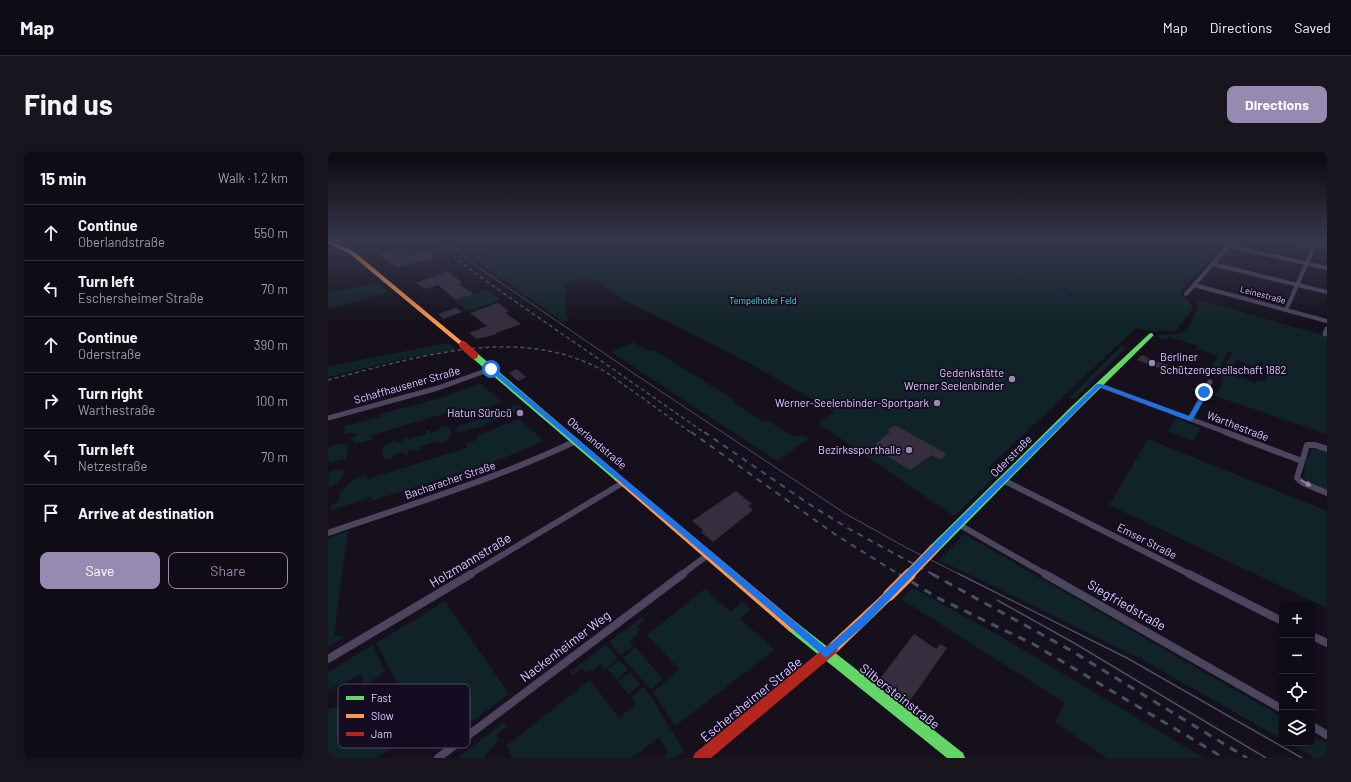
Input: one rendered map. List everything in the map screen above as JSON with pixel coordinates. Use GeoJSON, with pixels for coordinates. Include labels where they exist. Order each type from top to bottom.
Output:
{"type":"FeatureCollection","features":[{"type":"Feature","properties":{"kind":"street","name":"Oberlandstraße"},"geometry":{"type":"LineString","coordinates":[[371,268],[826,654]]}},
{"type":"Feature","properties":{"kind":"street"},"geometry":{"type":"LineString","coordinates":[[1186,294],[1195,288],[1194,285],[1209,268]]}},
{"type":"Feature","properties":{"kind":"street"},"geometry":{"type":"LineString","coordinates":[[1221,268],[1327,292]]}},
{"type":"Feature","properties":{"kind":"street"},"geometry":{"type":"LineString","coordinates":[[1286,310],[1305,268]]}},
{"type":"Feature","properties":{"kind":"street","name":"Leinestraße"},"geometry":{"type":"LineString","coordinates":[[1194,285],[1327,321]]}},
{"type":"Feature","properties":{"kind":"street"},"geometry":{"type":"LineString","coordinates":[[1325,334],[1327,329]]}},
{"type":"Feature","properties":{"kind":"street","name":"Oderstraße"},"geometry":{"type":"LineString","coordinates":[[889,595],[958,524],[1151,335]]}},
{"type":"Feature","properties":{"kind":"street","name":"Schaffhausener Straße"},"geometry":{"type":"LineString","coordinates":[[328,418],[438,388],[491,369]]}},
{"type":"Feature","properties":{"kind":"street"},"geometry":{"type":"LineString","coordinates":[[1190,419],[1210,382]]}},
{"type":"Feature","properties":{"kind":"street","name":"Warthestraße"},"geometry":{"type":"LineString","coordinates":[[1099,385],[1302,461]]}},
{"type":"Feature","properties":{"kind":"street","name":"Bacharacher Straße"},"geometry":{"type":"LineString","coordinates":[[328,533],[509,471],[576,441]]}},
{"type":"Feature","properties":{"kind":"street"},"geometry":{"type":"LineString","coordinates":[[1327,449],[1315,445],[1307,445],[1297,478],[1303,483],[1327,492]]}},
{"type":"Feature","properties":{"kind":"street","name":"Emser Straße"},"geometry":{"type":"LineString","coordinates":[[1003,480],[1279,619]]}},
{"type":"Feature","properties":{"kind":"street","name":"Holzmannstraße"},"geometry":{"type":"LineString","coordinates":[[328,659],[624,482]]}},
{"type":"Feature","properties":{"kind":"street","name":"Siegfriedstraße"},"geometry":{"type":"LineString","coordinates":[[958,524],[1279,707]]}},
{"type":"Feature","properties":{"kind":"street","name":"Nackenheimer Weg"},"geometry":{"type":"LineString","coordinates":[[470,734],[709,554]]}},
{"type":"Feature","properties":{"kind":"street","name":"Eschersheimer Straße"},"geometry":{"type":"LineString","coordinates":[[700,758],[826,654],[863,621],[889,595]]}},
{"type":"Feature","properties":{"kind":"street"},"geometry":{"type":"LineString","coordinates":[[1315,637],[1327,643]]}},
{"type":"Feature","properties":{"kind":"street","name":"Silbersteinstraße"},"geometry":{"type":"LineString","coordinates":[[826,654],[958,758]]}},
{"type":"Feature","properties":{"kind":"street"},"geometry":{"type":"LineString","coordinates":[[1315,728],[1327,735]]}},
{"type":"Feature","properties":{"kind":"street","name":"Nackenheimer Weg"},"geometry":{"type":"LineString","coordinates":[[438,758],[451,748]]}},
{"type":"Feature","properties":{"kind":"green space","name":"Tempelhofer Feld"},"geometry":{"type":"Polygon","coordinates":[[[487,268],[1201,268],[1179,293],[1189,301],[1193,308],[1176,331],[1152,331],[1136,328],[988,468],[998,474],[955,515],[952,515],[821,425],[819,422],[834,412],[749,363],[621,298],[599,282],[582,279],[563,285],[566,288],[566,314],[569,320],[563,322],[487,268]]]}},
{"type":"Feature","properties":{"kind":"green space"},"geometry":{"type":"Polygon","coordinates":[[[378,283],[388,292],[328,310],[328,293],[378,283]]]}},
{"type":"Feature","properties":{"kind":"green space"},"geometry":{"type":"Polygon","coordinates":[[[487,290],[501,300],[469,311],[454,301],[487,290]]]}},
{"type":"Feature","properties":{"kind":"green space"},"geometry":{"type":"Polygon","coordinates":[[[1191,298],[1327,336],[1327,434],[1215,396],[1222,384],[1221,373],[1232,353],[1228,352],[1216,375],[1206,376],[1218,356],[1196,349],[1198,346],[1169,337],[1166,340],[1157,337],[1159,335],[1177,334],[1184,331],[1191,323],[1199,306],[1199,302],[1191,298]],[[1237,360],[1229,374],[1256,383],[1257,380],[1265,382],[1270,372],[1261,368],[1262,367],[1260,366],[1264,363],[1261,362],[1252,366],[1237,360]]]}},
{"type":"Feature","properties":{"kind":"green space"},"geometry":{"type":"Polygon","coordinates":[[[633,342],[649,351],[653,350],[735,400],[732,402],[765,422],[768,421],[793,436],[804,436],[809,439],[777,461],[611,352],[633,342]]]}},
{"type":"Feature","properties":{"kind":"green space"},"geometry":{"type":"Polygon","coordinates":[[[448,343],[456,350],[411,357],[328,377],[328,366],[448,343]]]}},
{"type":"Feature","properties":{"kind":"green space"},"geometry":{"type":"Polygon","coordinates":[[[1121,346],[1126,348],[1076,398],[1068,399],[1121,346]]]}},
{"type":"Feature","properties":{"kind":"green space"},"geometry":{"type":"Polygon","coordinates":[[[480,383],[502,402],[469,415],[468,411],[458,414],[457,410],[372,435],[371,440],[356,444],[351,439],[358,434],[350,433],[344,435],[345,426],[380,417],[380,414],[441,398],[480,383]]]}},
{"type":"Feature","properties":{"kind":"green space"},"geometry":{"type":"Polygon","coordinates":[[[517,404],[523,409],[479,427],[457,433],[456,427],[517,404]]]}},
{"type":"Feature","properties":{"kind":"green space"},"geometry":{"type":"Polygon","coordinates":[[[1176,418],[1200,428],[1193,441],[1168,431],[1176,418]]]}},
{"type":"Feature","properties":{"kind":"green space"},"geometry":{"type":"Polygon","coordinates":[[[519,419],[544,441],[504,458],[372,501],[372,497],[331,510],[331,505],[338,503],[340,492],[354,479],[367,475],[367,479],[467,448],[466,443],[477,440],[477,436],[519,419]]]}},
{"type":"Feature","properties":{"kind":"green space"},"geometry":{"type":"Polygon","coordinates":[[[448,426],[451,436],[447,441],[439,444],[438,441],[420,447],[420,450],[416,451],[415,449],[408,451],[408,454],[405,455],[404,452],[393,455],[393,458],[386,459],[383,457],[382,448],[387,444],[396,440],[396,443],[403,441],[403,438],[407,437],[408,439],[426,434],[426,431],[430,430],[430,433],[440,430],[440,427],[448,426]]]}},
{"type":"Feature","properties":{"kind":"green space"},"geometry":{"type":"Polygon","coordinates":[[[1148,439],[1327,511],[1327,608],[1315,602],[1109,505],[1148,439]]]}},
{"type":"Feature","properties":{"kind":"green space"},"geometry":{"type":"Polygon","coordinates":[[[345,444],[348,446],[346,459],[330,463],[331,460],[328,461],[328,447],[345,444]]]}},
{"type":"Feature","properties":{"kind":"green space"},"geometry":{"type":"Polygon","coordinates":[[[1312,449],[1327,451],[1327,490],[1309,483],[1303,477],[1307,457],[1309,457],[1312,449]]]}},
{"type":"Feature","properties":{"kind":"green space"},"geometry":{"type":"Polygon","coordinates":[[[344,468],[340,481],[328,488],[329,472],[344,468]]]}},
{"type":"Feature","properties":{"kind":"green space"},"geometry":{"type":"Polygon","coordinates":[[[348,531],[334,635],[345,637],[328,647],[328,538],[348,531]]]}},
{"type":"Feature","properties":{"kind":"green space"},"geometry":{"type":"Polygon","coordinates":[[[964,534],[1279,715],[1279,737],[1139,658],[939,560],[964,534]]]}},
{"type":"Feature","properties":{"kind":"green space"},"geometry":{"type":"Polygon","coordinates":[[[913,588],[1000,636],[1204,758],[1107,758],[1055,722],[1065,703],[901,599],[913,588]]]}},
{"type":"Feature","properties":{"kind":"green space"},"geometry":{"type":"Polygon","coordinates":[[[705,589],[731,612],[742,601],[751,609],[740,619],[775,650],[675,726],[653,692],[679,669],[647,635],[705,589]]]}},
{"type":"Feature","properties":{"kind":"green space"},"geometry":{"type":"Polygon","coordinates":[[[445,601],[509,694],[470,723],[470,684],[398,684],[376,643],[445,601]]]}},
{"type":"Feature","properties":{"kind":"green space"},"geometry":{"type":"Polygon","coordinates":[[[642,617],[645,620],[637,626],[640,630],[637,632],[638,634],[630,641],[634,646],[620,655],[609,642],[642,617]]]}},
{"type":"Feature","properties":{"kind":"green space"},"geometry":{"type":"Polygon","coordinates":[[[606,644],[618,659],[605,669],[601,664],[592,671],[590,669],[586,672],[582,668],[573,675],[570,672],[606,644]]]}},
{"type":"Feature","properties":{"kind":"green space"},"geometry":{"type":"Polygon","coordinates":[[[373,645],[385,671],[368,684],[364,684],[362,674],[328,690],[328,672],[373,645]]]}},
{"type":"Feature","properties":{"kind":"green space"},"geometry":{"type":"Polygon","coordinates":[[[635,647],[663,679],[652,689],[650,689],[623,658],[635,647]]]}},
{"type":"Feature","properties":{"kind":"green space"},"geometry":{"type":"Polygon","coordinates":[[[619,660],[628,669],[617,680],[607,669],[619,660]]]}},
{"type":"Feature","properties":{"kind":"green space"},"geometry":{"type":"Polygon","coordinates":[[[630,672],[640,684],[629,695],[618,682],[630,672]]]}},
{"type":"Feature","properties":{"kind":"green space"},"geometry":{"type":"Polygon","coordinates":[[[590,680],[619,718],[636,704],[631,697],[643,687],[650,695],[684,751],[676,758],[662,758],[668,753],[659,737],[635,756],[634,755],[630,758],[513,758],[506,746],[590,680]]]}},
{"type":"Feature","properties":{"kind":"green space"},"geometry":{"type":"Polygon","coordinates":[[[338,706],[338,748],[391,748],[377,758],[328,758],[328,709],[338,706]]]}},
{"type":"Feature","properties":{"kind":"green space"},"geometry":{"type":"Polygon","coordinates":[[[504,722],[507,726],[496,735],[499,740],[485,755],[486,758],[461,758],[460,756],[504,722]]]}},
{"type":"Feature","properties":{"kind":"green space"},"geometry":{"type":"Polygon","coordinates":[[[1315,737],[1327,743],[1327,758],[1315,758],[1294,746],[1315,746],[1315,737]]]}},
{"type":"Feature","properties":{"kind":"building"},"geometry":{"type":"Polygon","coordinates":[[[447,271],[462,282],[458,284],[474,294],[456,300],[438,285],[426,289],[416,283],[447,271]]]}},
{"type":"Feature","properties":{"kind":"building"},"geometry":{"type":"Polygon","coordinates":[[[498,303],[509,311],[506,312],[507,314],[521,324],[496,333],[497,334],[477,339],[469,333],[487,326],[470,313],[498,303]]]}},
{"type":"Feature","properties":{"kind":"building"},"geometry":{"type":"Polygon","coordinates":[[[456,308],[462,312],[443,319],[438,314],[456,308]]]}},
{"type":"Feature","properties":{"kind":"building","name":"Berliner Schützengesellschaft 1882"},"geometry":{"type":"Polygon","coordinates":[[[1142,355],[1168,365],[1164,370],[1137,360],[1142,355]]]}},
{"type":"Feature","properties":{"kind":"building"},"geometry":{"type":"Polygon","coordinates":[[[517,369],[526,377],[518,381],[509,373],[517,369]]]}},
{"type":"Feature","properties":{"kind":"building","name":"Bezirkssporthalle"},"geometry":{"type":"Polygon","coordinates":[[[895,425],[947,454],[940,460],[932,455],[910,470],[872,447],[890,432],[887,430],[895,425]]]}},
{"type":"Feature","properties":{"kind":"building"},"geometry":{"type":"Polygon","coordinates":[[[736,491],[752,504],[748,506],[753,510],[713,542],[701,532],[703,530],[692,521],[736,491]]]}},
{"type":"Feature","properties":{"kind":"building"},"geometry":{"type":"Polygon","coordinates":[[[914,634],[936,649],[940,644],[947,648],[909,702],[879,680],[914,634]]]}},
{"type":"Feature","properties":{"kind":"waterway"},"geometry":{"type":"LineString","coordinates":[[1058,289],[1072,295]]}},
{"type":"Feature","properties":{"kind":"tram line"},"geometry":{"type":"LineString","coordinates":[[480,268],[633,373],[846,514],[907,548],[1127,658],[1302,758]]}},
{"type":"Feature","properties":{"kind":"tram line"},"geometry":{"type":"LineString","coordinates":[[997,600],[1074,643],[1266,758]]}},
{"type":"Feature","properties":{"kind":"railway"},"geometry":{"type":"LineString","coordinates":[[469,268],[705,433]]}},
{"type":"Feature","properties":{"kind":"railway"},"geometry":{"type":"LineString","coordinates":[[328,380],[430,355],[465,349],[500,347],[534,349],[568,356],[604,371],[692,433]]}},
{"type":"Feature","properties":{"kind":"railway"},"geometry":{"type":"LineString","coordinates":[[691,432],[836,535],[900,575]]}},
{"type":"Feature","properties":{"kind":"railway"},"geometry":{"type":"LineString","coordinates":[[704,432],[809,504],[851,530],[934,575]]}},
{"type":"Feature","properties":{"kind":"railway"},"geometry":{"type":"LineString","coordinates":[[899,574],[936,597],[1033,644],[1224,758]]}},
{"type":"Feature","properties":{"kind":"railway"},"geometry":{"type":"LineString","coordinates":[[932,574],[1070,650],[1247,758]]}},
{"type":"Feature","properties":{"kind":"traffic: fast"},"geometry":{"type":"LineString","coordinates":[[934,549],[1075,408],[1151,335]]}},
{"type":"Feature","properties":{"kind":"traffic: fast"},"geometry":{"type":"LineString","coordinates":[[474,355],[619,479]]}},
{"type":"Feature","properties":{"kind":"traffic: fast"},"geometry":{"type":"LineString","coordinates":[[793,627],[958,758]]}},
{"type":"Feature","properties":{"kind":"traffic: slow"},"geometry":{"type":"LineString","coordinates":[[371,268],[463,345]]}},
{"type":"Feature","properties":{"kind":"traffic: slow"},"geometry":{"type":"LineString","coordinates":[[619,479],[793,627]]}},
{"type":"Feature","properties":{"kind":"traffic: slow"},"geometry":{"type":"LineString","coordinates":[[889,595],[934,549]]}},
{"type":"Feature","properties":{"kind":"traffic: slow"},"geometry":{"type":"LineString","coordinates":[[832,649],[889,595]]}},
{"type":"Feature","properties":{"kind":"traffic: jam"},"geometry":{"type":"LineString","coordinates":[[463,345],[474,355]]}},
{"type":"Feature","properties":{"kind":"traffic: jam"},"geometry":{"type":"LineString","coordinates":[[700,758],[832,649]]}},
{"type":"Feature","properties":{"kind":"place","name":"Berliner Schützengesellschaft 1882"},"geometry":{"type":"Point","coordinates":[1152,363]}},
{"type":"Feature","properties":{"kind":"place","name":"Gedenkstätte Werner Seelenbinder"},"geometry":{"type":"Point","coordinates":[1012,379]}},
{"type":"Feature","properties":{"kind":"place","name":"Werner-Seelenbinder-Sportpark"},"geometry":{"type":"Point","coordinates":[937,403]}},
{"type":"Feature","properties":{"kind":"place","name":"Hatun Sürücü"},"geometry":{"type":"Point","coordinates":[520,413]}},
{"type":"Feature","properties":{"kind":"place","name":"Bezirkssporthalle"},"geometry":{"type":"Point","coordinates":[909,450]}},
{"type":"Feature","properties":{"kind":"route"},"geometry":{"type":"LineString","coordinates":[[491,369],[826,654],[863,621],[1099,385],[1190,419],[1205,393],[1204,392]]}}]}
